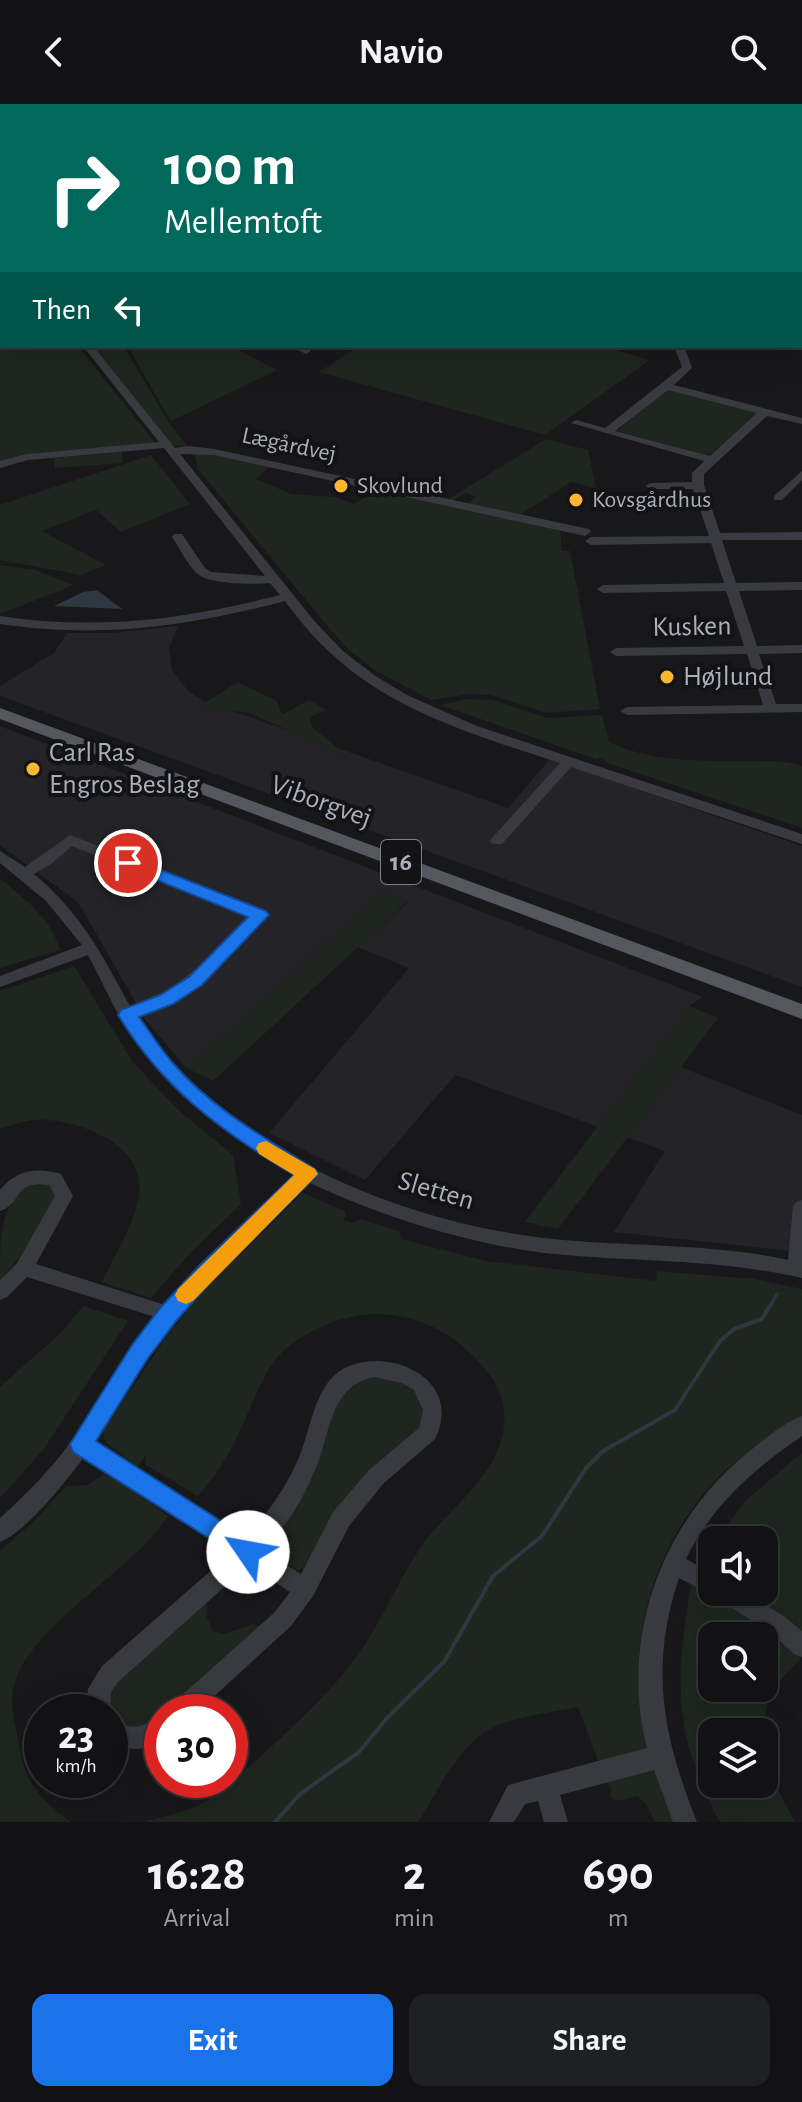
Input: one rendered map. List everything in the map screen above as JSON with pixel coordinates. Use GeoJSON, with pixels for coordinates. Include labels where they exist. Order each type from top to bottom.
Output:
{"type":"FeatureCollection","features":[{"type":"Feature","properties":{"kind":"main road","name":"Viborgvej"},"geometry":{"type":"LineString","coordinates":[[0,713],[802,1012]]}},
{"type":"Feature","properties":{"kind":"street"},"geometry":{"type":"LineString","coordinates":[[90,348],[287,597],[338,656],[395,695],[456,723],[802,839]]}},
{"type":"Feature","properties":{"kind":"street"},"geometry":{"type":"LineString","coordinates":[[607,432],[687,368],[680,348]]}},
{"type":"Feature","properties":{"kind":"street"},"geometry":{"type":"LineString","coordinates":[[666,386],[802,421]]}},
{"type":"Feature","properties":{"kind":"street"},"geometry":{"type":"LineString","coordinates":[[650,485],[698,485],[698,473],[765,412]]}},
{"type":"Feature","properties":{"kind":"street"},"geometry":{"type":"LineString","coordinates":[[576,423],[712,460]]}},
{"type":"Feature","properties":{"kind":"street","name":"Lægårdvej"},"geometry":{"type":"LineString","coordinates":[[0,465],[27,457],[190,449],[588,537],[716,538]]}},
{"type":"Feature","properties":{"kind":"street"},"geometry":{"type":"LineString","coordinates":[[778,498],[797,486],[802,474]]}},
{"type":"Feature","properties":{"kind":"street","name":"Kusken"},"geometry":{"type":"LineString","coordinates":[[698,485],[771,709]]}},
{"type":"Feature","properties":{"kind":"street"},"geometry":{"type":"LineString","coordinates":[[716,538],[802,536]]}},
{"type":"Feature","properties":{"kind":"street"},"geometry":{"type":"LineString","coordinates":[[178,537],[201,571],[208,575],[248,581],[273,579]]}},
{"type":"Feature","properties":{"kind":"street","name":"Kusken"},"geometry":{"type":"LineString","coordinates":[[603,589],[620,585],[802,586]]}},
{"type":"Feature","properties":{"kind":"street"},"geometry":{"type":"LineString","coordinates":[[0,620],[59,628],[123,629],[185,621],[287,597]]}},
{"type":"Feature","properties":{"kind":"street","name":"Kusken"},"geometry":{"type":"LineString","coordinates":[[616,652],[633,647],[802,649]]}},
{"type":"Feature","properties":{"kind":"street"},"geometry":{"type":"LineString","coordinates":[[627,711],[802,708]]}},
{"type":"Feature","properties":{"kind":"street"},"geometry":{"type":"LineString","coordinates":[[497,841],[569,761]]}},
{"type":"Feature","properties":{"kind":"street"},"geometry":{"type":"LineString","coordinates":[[25,873],[46,861],[70,840],[260,915],[195,981],[166,999],[127,1015]]}},
{"type":"Feature","properties":{"kind":"street","name":"Sletten"},"geometry":{"type":"LineString","coordinates":[[0,856],[25,873],[64,909],[91,948],[127,1015],[166,1068],[202,1104],[245,1136],[340,1190],[402,1213],[558,1247],[716,1255],[800,1269],[802,1207]]}},
{"type":"Feature","properties":{"kind":"street"},"geometry":{"type":"LineString","coordinates":[[0,982],[91,948]]}},
{"type":"Feature","properties":{"kind":"street"},"geometry":{"type":"LineString","coordinates":[[0,1532],[37,1498],[81,1444],[140,1352],[169,1314],[206,1272],[308,1174]]}},
{"type":"Feature","properties":{"kind":"street"},"geometry":{"type":"LineString","coordinates":[[0,1204],[15,1183],[34,1175],[55,1179],[64,1196],[24,1268],[0,1292]]}},
{"type":"Feature","properties":{"kind":"street"},"geometry":{"type":"LineString","coordinates":[[24,1268],[169,1314]]}},
{"type":"Feature","properties":{"kind":"street"},"geometry":{"type":"LineString","coordinates":[[98,1694],[110,1674],[248,1552],[287,1504],[309,1459],[318,1424],[337,1386],[359,1372],[374,1369],[407,1375],[421,1384],[433,1410],[428,1433],[376,1477],[341,1519],[305,1589],[283,1619],[200,1694]]}},
{"type":"Feature","properties":{"kind":"street"},"geometry":{"type":"LineString","coordinates":[[685,1822],[661,1756],[650,1701],[649,1646],[672,1563],[696,1517],[718,1491],[754,1459],[802,1425]]}},
{"type":"Feature","properties":{"kind":"street"},"geometry":{"type":"LineString","coordinates":[[81,1444],[305,1589]]}},
{"type":"Feature","properties":{"kind":"street"},"geometry":{"type":"LineString","coordinates":[[672,1563],[698,1577]]}},
{"type":"Feature","properties":{"kind":"street"},"geometry":{"type":"LineString","coordinates":[[748,1606],[777,1624],[802,1646]]}},
{"type":"Feature","properties":{"kind":"street"},"geometry":{"type":"LineString","coordinates":[[501,1822],[517,1794],[661,1756]]}},
{"type":"Feature","properties":{"kind":"street"},"geometry":{"type":"LineString","coordinates":[[546,1788],[556,1822]]}},
{"type":"Feature","properties":{"kind":"shaded area"},"geometry":{"type":"Polygon","coordinates":[[[0,348],[80,348],[156,444],[36,453],[0,465],[0,348]]]}},
{"type":"Feature","properties":{"kind":"shaded area"},"geometry":{"type":"Polygon","coordinates":[[[94,348],[126,350],[169,423],[188,447],[171,445],[94,348]]]}},
{"type":"Feature","properties":{"kind":"shaded area"},"geometry":{"type":"Polygon","coordinates":[[[126,348],[234,348],[277,370],[171,421],[126,348]]]}},
{"type":"Feature","properties":{"kind":"shaded area"},"geometry":{"type":"Polygon","coordinates":[[[356,348],[608,348],[650,360],[545,435],[319,372],[356,348]]]}},
{"type":"Feature","properties":{"kind":"shaded area"},"geometry":{"type":"Polygon","coordinates":[[[664,390],[758,413],[710,456],[617,431],[664,390]]]}},
{"type":"Feature","properties":{"kind":"shaded area"},"geometry":{"type":"Polygon","coordinates":[[[546,439],[588,450],[596,488],[571,482],[520,515],[466,504],[477,497],[466,493],[452,501],[447,500],[546,439]]]}},
{"type":"Feature","properties":{"kind":"shaded area"},"geometry":{"type":"Polygon","coordinates":[[[194,451],[270,466],[256,479],[291,494],[335,497],[354,504],[379,490],[560,529],[562,551],[570,551],[600,709],[547,713],[491,695],[470,694],[431,700],[376,671],[349,650],[329,628],[198,469],[194,451]]]}},
{"type":"Feature","properties":{"kind":"shaded area"},"geometry":{"type":"Polygon","coordinates":[[[121,452],[123,463],[55,468],[54,458],[121,452]]]}},
{"type":"Feature","properties":{"kind":"shaded area"},"geometry":{"type":"Polygon","coordinates":[[[151,455],[190,504],[121,532],[96,510],[42,531],[106,565],[81,575],[0,560],[0,505],[151,455]]]}},
{"type":"Feature","properties":{"kind":"shaded area"},"geometry":{"type":"Polygon","coordinates":[[[0,565],[36,570],[74,585],[0,614],[0,565]]]}},
{"type":"Feature","properties":{"kind":"shaded area"},"geometry":{"type":"Polygon","coordinates":[[[97,590],[122,609],[54,606],[83,592],[97,590]]]}},
{"type":"Feature","properties":{"kind":"shaded area"},"geometry":{"type":"Polygon","coordinates":[[[178,626],[169,648],[172,670],[189,692],[204,701],[508,808],[550,759],[802,846],[802,987],[0,696],[0,686],[54,653],[67,633],[111,633],[178,626]]]}},
{"type":"Feature","properties":{"kind":"shaded area"},"geometry":{"type":"Polygon","coordinates":[[[238,682],[277,701],[282,715],[309,700],[326,710],[310,717],[312,727],[352,760],[250,713],[200,706],[238,682]]]}},
{"type":"Feature","properties":{"kind":"shaded area"},"geometry":{"type":"Polygon","coordinates":[[[467,699],[493,700],[548,718],[602,715],[609,742],[659,757],[774,761],[802,766],[802,828],[440,705],[467,699]]]}},
{"type":"Feature","properties":{"kind":"shaded area"},"geometry":{"type":"Polygon","coordinates":[[[0,726],[703,997],[689,1006],[658,1058],[802,1115],[802,1252],[614,1232],[665,1151],[455,1075],[365,1180],[269,1133],[409,968],[358,947],[408,902],[384,890],[187,1069],[145,1019],[78,902],[0,845],[0,726]]]}},
{"type":"Feature","properties":{"kind":"shaded area"},"geometry":{"type":"Polygon","coordinates":[[[0,879],[44,919],[60,950],[0,968],[0,879]]]}},
{"type":"Feature","properties":{"kind":"shaded area"},"geometry":{"type":"Polygon","coordinates":[[[384,890],[408,901],[213,1081],[187,1068],[384,890]]]}},
{"type":"Feature","properties":{"kind":"shaded area"},"geometry":{"type":"Polygon","coordinates":[[[74,966],[132,1061],[178,1110],[233,1155],[241,1204],[190,1253],[151,1298],[102,1282],[129,1229],[139,1196],[139,1179],[124,1151],[96,1133],[64,1122],[36,1120],[0,1129],[0,991],[74,966]]]}},
{"type":"Feature","properties":{"kind":"shaded area"},"geometry":{"type":"Polygon","coordinates":[[[689,1006],[718,1018],[558,1229],[525,1222],[689,1006]]]}},
{"type":"Feature","properties":{"kind":"shaded area"},"geometry":{"type":"Polygon","coordinates":[[[25,1181],[49,1184],[56,1195],[30,1245],[0,1280],[3,1226],[11,1204],[25,1181]]]}},
{"type":"Feature","properties":{"kind":"shaded area"},"geometry":{"type":"Polygon","coordinates":[[[303,1193],[346,1212],[344,1220],[352,1223],[360,1219],[399,1231],[401,1239],[486,1261],[657,1281],[656,1271],[754,1279],[802,1289],[802,1417],[751,1450],[704,1494],[671,1542],[649,1597],[640,1655],[648,1744],[643,1751],[599,1763],[578,1707],[504,1723],[476,1739],[454,1765],[418,1822],[143,1822],[187,1810],[212,1798],[248,1798],[248,1767],[313,1707],[353,1661],[417,1552],[494,1459],[504,1426],[502,1399],[491,1376],[458,1343],[436,1328],[412,1319],[363,1315],[313,1331],[280,1354],[265,1376],[230,1452],[198,1496],[146,1465],[146,1454],[138,1467],[105,1442],[103,1431],[169,1333],[212,1281],[303,1193]]]}},
{"type":"Feature","properties":{"kind":"shaded area"},"geometry":{"type":"Polygon","coordinates":[[[83,1306],[128,1321],[43,1450],[0,1498],[0,1387],[63,1331],[83,1306]]]}},
{"type":"Feature","properties":{"kind":"shaded area"},"geometry":{"type":"Polygon","coordinates":[[[367,1376],[391,1379],[410,1386],[422,1401],[421,1427],[344,1501],[299,1571],[263,1549],[337,1397],[367,1376]]]}},
{"type":"Feature","properties":{"kind":"shaded area"},"geometry":{"type":"Polygon","coordinates":[[[802,1453],[802,1632],[766,1606],[778,1606],[778,1526],[727,1526],[746,1500],[802,1453]]]}},
{"type":"Feature","properties":{"kind":"shaded area"},"geometry":{"type":"Polygon","coordinates":[[[104,1474],[168,1516],[131,1558],[37,1644],[22,1666],[13,1689],[14,1720],[24,1766],[24,1798],[42,1798],[71,1822],[0,1822],[0,1551],[67,1486],[88,1485],[104,1474]]]}},
{"type":"Feature","properties":{"kind":"shaded area"},"geometry":{"type":"Polygon","coordinates":[[[691,1583],[698,1587],[698,1606],[729,1606],[756,1622],[698,1622],[698,1702],[767,1702],[764,1718],[698,1718],[698,1774],[688,1744],[681,1704],[683,1644],[691,1583]]]}},
{"type":"Feature","properties":{"kind":"shaded area"},"geometry":{"type":"Polygon","coordinates":[[[206,1598],[207,1618],[213,1631],[223,1634],[254,1624],[263,1629],[190,1694],[144,1694],[144,1729],[136,1733],[128,1730],[128,1694],[111,1694],[111,1684],[206,1598]]]}},
{"type":"Feature","properties":{"kind":"shaded area"},"geometry":{"type":"Polygon","coordinates":[[[778,1636],[802,1657],[778,1682],[778,1636]]]}},
{"type":"Feature","properties":{"kind":"shaded area"},"geometry":{"type":"Polygon","coordinates":[[[651,1769],[659,1776],[677,1822],[655,1822],[646,1804],[637,1796],[616,1801],[610,1795],[611,1788],[606,1779],[651,1769]]]}},
{"type":"Feature","properties":{"kind":"shaded area"},"geometry":{"type":"Polygon","coordinates":[[[778,1790],[795,1822],[720,1822],[708,1798],[778,1798],[778,1790]]]}},
{"type":"Feature","properties":{"kind":"waterway"},"geometry":{"type":"LineString","coordinates":[[770,1306],[777,1294]]}},
{"type":"Feature","properties":{"kind":"waterway"},"geometry":{"type":"LineString","coordinates":[[275,1822],[300,1794],[359,1752],[388,1717],[444,1662],[493,1576],[542,1536],[586,1468],[603,1451],[675,1410],[720,1341],[734,1329],[762,1319],[771,1304]]}},
{"type":"Feature","properties":{"kind":"slow traffic"},"geometry":{"type":"LineString","coordinates":[[186,1295],[308,1174],[266,1148]]}},
{"type":"Feature","properties":{"kind":"place","name":"Skovlund"},"geometry":{"type":"Point","coordinates":[341,486]}},
{"type":"Feature","properties":{"kind":"place","name":"Kovsgårdhus"},"geometry":{"type":"Point","coordinates":[576,500]}},
{"type":"Feature","properties":{"kind":"place","name":"Højlund"},"geometry":{"type":"Point","coordinates":[667,677]}},
{"type":"Feature","properties":{"kind":"place","name":"Carl Ras Engros Beslag"},"geometry":{"type":"Point","coordinates":[33,769]}},
{"type":"Feature","properties":{"kind":"route"},"geometry":{"type":"LineString","coordinates":[[128,863],[260,915],[195,981],[166,999],[127,1015],[166,1068],[202,1104],[245,1136],[308,1174],[206,1272],[169,1314],[140,1352],[81,1444],[248,1552]]}}]}
